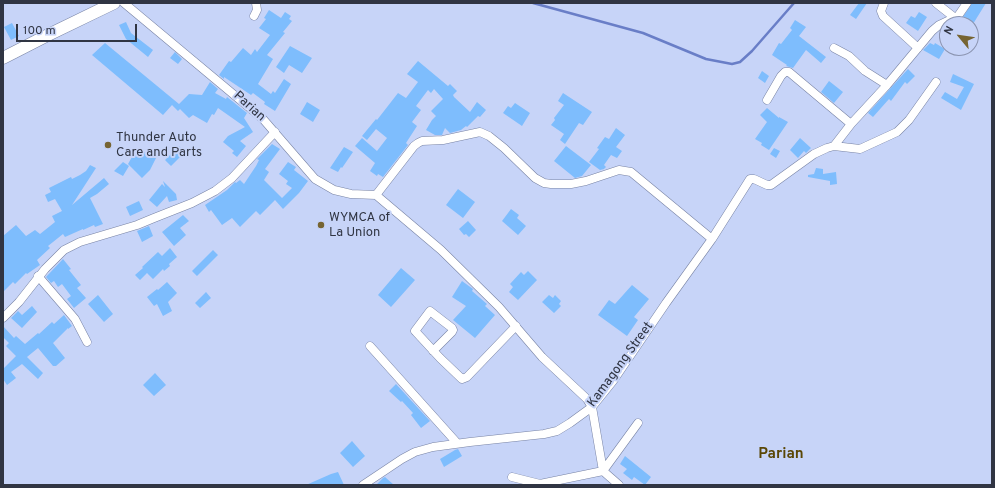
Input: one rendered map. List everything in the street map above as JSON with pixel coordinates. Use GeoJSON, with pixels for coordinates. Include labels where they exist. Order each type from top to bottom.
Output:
{"type":"FeatureCollection","features":[{"type":"Feature","properties":{"kind":"main road"},"geometry":{"type":"LineString","coordinates":[[3,58],[114,3]]}},
{"type":"Feature","properties":{"kind":"street","name":"Parian"},"geometry":{"type":"LineString","coordinates":[[124,3],[248,106],[275,132],[314,179],[334,190],[351,194],[376,195]]}},
{"type":"Feature","properties":{"kind":"street"},"geometry":{"type":"LineString","coordinates":[[254,16],[257,10],[256,3]]}},
{"type":"Feature","properties":{"kind":"street"},"geometry":{"type":"LineString","coordinates":[[884,3],[881,11],[883,16],[918,48]]}},
{"type":"Feature","properties":{"kind":"street"},"geometry":{"type":"LineString","coordinates":[[936,3],[952,16]]}},
{"type":"Feature","properties":{"kind":"street"},"geometry":{"type":"LineString","coordinates":[[958,16],[967,3]]}},
{"type":"Feature","properties":{"kind":"street"},"geometry":{"type":"LineString","coordinates":[[834,146],[851,124],[939,26]]}},
{"type":"Feature","properties":{"kind":"street"},"geometry":{"type":"LineString","coordinates":[[834,48],[849,56],[865,71],[887,85]]}},
{"type":"Feature","properties":{"kind":"street"},"geometry":{"type":"LineString","coordinates":[[767,100],[781,76],[785,72],[789,72],[851,124]]}},
{"type":"Feature","properties":{"kind":"street"},"geometry":{"type":"LineString","coordinates":[[834,146],[860,149],[898,132],[909,120],[936,82]]}},
{"type":"Feature","properties":{"kind":"street"},"geometry":{"type":"LineString","coordinates":[[3,318],[19,302],[38,276],[59,254],[80,242],[137,225],[215,192],[232,178],[275,132]]}},
{"type":"Feature","properties":{"kind":"street"},"geometry":{"type":"LineString","coordinates":[[619,485],[603,471],[592,407],[587,399],[529,343],[499,307],[441,250],[376,195],[414,146],[418,143],[422,141],[443,140],[480,132],[489,136],[504,148],[530,174],[544,183],[571,184],[586,181],[619,170],[631,172],[712,239]]}},
{"type":"Feature","properties":{"kind":"street","name":"Kamagong Street"},"geometry":{"type":"LineString","coordinates":[[363,485],[415,452],[457,443],[544,434],[556,431],[570,423],[592,407],[613,381],[712,239],[750,180],[754,179],[767,185],[771,185],[814,154],[834,146]]}},
{"type":"Feature","properties":{"kind":"street"},"geometry":{"type":"LineString","coordinates":[[38,276],[75,319],[87,342]]}},
{"type":"Feature","properties":{"kind":"street"},"geometry":{"type":"LineString","coordinates":[[433,351],[453,330],[430,311],[415,329],[433,351],[462,379],[465,379],[516,326]]}},
{"type":"Feature","properties":{"kind":"street"},"geometry":{"type":"LineString","coordinates":[[370,346],[457,443]]}},
{"type":"Feature","properties":{"kind":"street"},"geometry":{"type":"LineString","coordinates":[[512,477],[541,484],[603,471],[638,422]]}},
{"type":"Feature","properties":{"kind":"building"},"geometry":{"type":"Polygon","coordinates":[[[859,3],[867,3],[856,19],[850,15],[859,3]]]}},
{"type":"Feature","properties":{"kind":"building"},"geometry":{"type":"Polygon","coordinates":[[[972,3],[986,3],[978,16],[964,16],[972,3]]]}},
{"type":"Feature","properties":{"kind":"building"},"geometry":{"type":"Polygon","coordinates":[[[269,10],[281,18],[285,12],[291,16],[289,19],[292,21],[283,32],[285,33],[267,55],[273,59],[258,84],[271,94],[273,91],[275,93],[284,79],[291,84],[275,111],[264,104],[265,102],[253,93],[251,95],[219,75],[229,61],[231,62],[243,48],[251,55],[255,49],[257,52],[270,35],[259,28],[266,19],[264,18],[269,10]]]}},
{"type":"Feature","properties":{"kind":"building"},"geometry":{"type":"Polygon","coordinates":[[[919,12],[927,17],[918,31],[906,23],[911,16],[915,18],[919,12]]]}},
{"type":"Feature","properties":{"kind":"building"},"geometry":{"type":"Polygon","coordinates":[[[795,20],[806,27],[799,36],[826,57],[821,63],[806,50],[793,68],[786,66],[787,65],[772,55],[779,43],[781,44],[792,30],[790,28],[795,20]]]}},
{"type":"Feature","properties":{"kind":"building"},"geometry":{"type":"Polygon","coordinates":[[[126,22],[131,33],[153,50],[148,57],[126,39],[119,25],[126,22]]]}},
{"type":"Feature","properties":{"kind":"building"},"geometry":{"type":"Polygon","coordinates":[[[12,23],[19,36],[11,40],[4,27],[12,23]]]}},
{"type":"Feature","properties":{"kind":"building"},"geometry":{"type":"Polygon","coordinates":[[[105,43],[179,104],[189,94],[202,95],[210,82],[218,89],[215,93],[226,99],[227,97],[247,113],[244,118],[253,132],[240,141],[246,146],[237,157],[232,153],[234,151],[223,142],[228,136],[245,127],[218,108],[214,115],[212,114],[207,123],[193,115],[189,118],[180,109],[178,111],[172,105],[163,115],[92,55],[105,43]]]}},
{"type":"Feature","properties":{"kind":"building"},"geometry":{"type":"Polygon","coordinates":[[[930,43],[934,45],[935,43],[939,45],[939,56],[941,56],[939,59],[923,50],[930,43]]]}},
{"type":"Feature","properties":{"kind":"building"},"geometry":{"type":"Polygon","coordinates":[[[290,46],[312,58],[302,73],[289,65],[284,73],[276,67],[290,46]]]}},
{"type":"Feature","properties":{"kind":"building"},"geometry":{"type":"Polygon","coordinates":[[[175,52],[182,59],[178,64],[170,58],[175,52]]]}},
{"type":"Feature","properties":{"kind":"building"},"geometry":{"type":"Polygon","coordinates":[[[418,61],[448,86],[450,84],[457,91],[453,95],[454,97],[470,112],[477,102],[486,110],[480,117],[478,116],[467,127],[466,126],[461,130],[450,133],[445,128],[442,135],[435,135],[426,130],[436,116],[431,111],[443,99],[434,89],[431,93],[428,90],[416,106],[421,110],[412,122],[417,126],[406,143],[408,145],[383,177],[378,174],[377,176],[370,171],[375,163],[355,146],[362,138],[377,151],[387,138],[376,129],[367,140],[362,136],[376,119],[377,120],[398,93],[406,98],[418,82],[407,74],[418,61]]]}},
{"type":"Feature","properties":{"kind":"building"},"geometry":{"type":"Polygon","coordinates":[[[908,69],[915,76],[907,84],[905,82],[891,101],[889,99],[873,117],[868,113],[908,69]]]}},
{"type":"Feature","properties":{"kind":"building"},"geometry":{"type":"Polygon","coordinates":[[[762,71],[769,76],[765,83],[758,78],[762,71]]]}},
{"type":"Feature","properties":{"kind":"building"},"geometry":{"type":"Polygon","coordinates":[[[953,74],[974,84],[961,110],[941,98],[945,92],[957,99],[964,87],[950,82],[953,74]]]}},
{"type":"Feature","properties":{"kind":"building"},"geometry":{"type":"Polygon","coordinates":[[[829,81],[843,92],[834,103],[821,92],[829,81]]]}},
{"type":"Feature","properties":{"kind":"building"},"geometry":{"type":"Polygon","coordinates":[[[563,93],[592,112],[583,125],[579,123],[565,144],[560,140],[564,134],[551,125],[555,120],[554,118],[564,105],[558,101],[563,93]]]}},
{"type":"Feature","properties":{"kind":"building"},"geometry":{"type":"Polygon","coordinates":[[[307,102],[320,110],[313,122],[300,114],[307,102]]]}},
{"type":"Feature","properties":{"kind":"building"},"geometry":{"type":"Polygon","coordinates":[[[515,103],[530,113],[522,126],[503,113],[508,106],[511,108],[515,103]]]}},
{"type":"Feature","properties":{"kind":"building"},"geometry":{"type":"Polygon","coordinates":[[[767,108],[779,118],[788,122],[769,150],[755,139],[767,122],[760,115],[767,108]]]}},
{"type":"Feature","properties":{"kind":"building"},"geometry":{"type":"Polygon","coordinates":[[[616,128],[625,135],[616,147],[622,151],[617,158],[611,155],[604,165],[606,167],[600,170],[589,162],[599,149],[597,148],[605,137],[609,139],[616,128]]]}},
{"type":"Feature","properties":{"kind":"building"},"geometry":{"type":"Polygon","coordinates":[[[800,138],[811,148],[806,153],[804,151],[798,158],[790,150],[800,138]]]}},
{"type":"Feature","properties":{"kind":"building"},"geometry":{"type":"Polygon","coordinates":[[[272,144],[280,149],[265,169],[269,172],[264,180],[282,198],[292,188],[286,184],[288,181],[279,174],[288,162],[296,167],[294,170],[308,181],[299,193],[283,209],[275,200],[260,215],[256,211],[240,227],[232,218],[222,225],[211,210],[209,212],[205,205],[227,190],[235,182],[236,183],[240,180],[244,184],[256,166],[259,160],[257,159],[272,144]]]}},
{"type":"Feature","properties":{"kind":"building"},"geometry":{"type":"Polygon","coordinates":[[[179,146],[185,152],[171,166],[165,160],[179,146]]]}},
{"type":"Feature","properties":{"kind":"building"},"geometry":{"type":"Polygon","coordinates":[[[566,146],[591,165],[582,176],[575,178],[554,161],[566,146]]]}},
{"type":"Feature","properties":{"kind":"building"},"geometry":{"type":"Polygon","coordinates":[[[344,147],[353,152],[338,172],[330,168],[344,147]]]}},
{"type":"Feature","properties":{"kind":"building"},"geometry":{"type":"Polygon","coordinates":[[[137,148],[156,158],[150,170],[142,178],[128,164],[137,148]]]}},
{"type":"Feature","properties":{"kind":"building"},"geometry":{"type":"Polygon","coordinates":[[[774,148],[780,151],[776,158],[770,154],[774,148]]]}},
{"type":"Feature","properties":{"kind":"building"},"geometry":{"type":"Polygon","coordinates":[[[123,162],[129,166],[123,176],[114,171],[123,162]]]}},
{"type":"Feature","properties":{"kind":"building"},"geometry":{"type":"Polygon","coordinates":[[[90,165],[96,168],[72,205],[104,178],[109,184],[90,198],[103,224],[95,227],[94,225],[65,237],[63,234],[48,246],[50,248],[37,260],[40,265],[27,274],[26,273],[15,284],[13,282],[3,292],[3,236],[16,225],[26,236],[35,230],[40,234],[55,222],[52,216],[62,211],[55,199],[48,202],[45,195],[51,192],[49,188],[71,177],[72,179],[80,175],[86,171],[90,165]]]}},
{"type":"Feature","properties":{"kind":"building"},"geometry":{"type":"Polygon","coordinates":[[[816,168],[823,169],[823,174],[836,172],[837,184],[830,185],[830,181],[808,177],[808,175],[814,174],[816,168]]]}},
{"type":"Feature","properties":{"kind":"building"},"geometry":{"type":"Polygon","coordinates":[[[163,181],[176,194],[177,200],[169,202],[167,196],[157,207],[149,200],[162,184],[165,187],[163,181]]]}},
{"type":"Feature","properties":{"kind":"building"},"geometry":{"type":"Polygon","coordinates":[[[458,189],[475,202],[463,218],[446,205],[458,189]]]}},
{"type":"Feature","properties":{"kind":"building"},"geometry":{"type":"Polygon","coordinates":[[[139,201],[143,210],[130,216],[126,207],[139,201]]]}},
{"type":"Feature","properties":{"kind":"building"},"geometry":{"type":"Polygon","coordinates":[[[511,209],[519,215],[517,218],[526,226],[518,235],[502,221],[511,209]]]}},
{"type":"Feature","properties":{"kind":"building"},"geometry":{"type":"Polygon","coordinates":[[[183,215],[189,221],[180,228],[186,235],[174,246],[162,232],[183,215]]]}},
{"type":"Feature","properties":{"kind":"building"},"geometry":{"type":"Polygon","coordinates":[[[468,221],[476,230],[469,237],[466,234],[464,235],[459,229],[468,221]]]}},
{"type":"Feature","properties":{"kind":"building"},"geometry":{"type":"Polygon","coordinates":[[[149,226],[153,236],[142,242],[137,231],[149,226]]]}},
{"type":"Feature","properties":{"kind":"building"},"geometry":{"type":"Polygon","coordinates":[[[170,248],[177,257],[164,271],[163,269],[153,279],[147,273],[140,280],[135,275],[158,252],[162,256],[170,248]]]}},
{"type":"Feature","properties":{"kind":"building"},"geometry":{"type":"Polygon","coordinates":[[[213,250],[218,255],[197,276],[192,271],[213,250]]]}},
{"type":"Feature","properties":{"kind":"building"},"geometry":{"type":"Polygon","coordinates":[[[63,259],[71,269],[69,270],[81,285],[77,288],[86,298],[74,308],[67,299],[71,296],[62,284],[58,287],[54,281],[51,283],[46,277],[63,259]]]}},
{"type":"Feature","properties":{"kind":"building"},"geometry":{"type":"Polygon","coordinates":[[[401,268],[415,280],[391,307],[378,295],[401,268]]]}},
{"type":"Feature","properties":{"kind":"building"},"geometry":{"type":"Polygon","coordinates":[[[528,271],[537,280],[518,300],[509,292],[513,287],[510,284],[521,272],[524,275],[528,271]]]}},
{"type":"Feature","properties":{"kind":"building"},"geometry":{"type":"Polygon","coordinates":[[[462,281],[473,289],[472,291],[487,304],[485,306],[495,315],[475,338],[453,320],[466,306],[452,297],[462,281]]]}},
{"type":"Feature","properties":{"kind":"building"},"geometry":{"type":"Polygon","coordinates":[[[167,282],[177,293],[168,302],[172,311],[163,316],[157,304],[154,306],[147,297],[167,282]]]}},
{"type":"Feature","properties":{"kind":"building"},"geometry":{"type":"Polygon","coordinates":[[[632,285],[649,299],[634,317],[638,320],[627,336],[598,315],[609,300],[615,304],[632,285]]]}},
{"type":"Feature","properties":{"kind":"building"},"geometry":{"type":"Polygon","coordinates":[[[206,292],[211,298],[200,308],[195,303],[206,292]]]}},
{"type":"Feature","properties":{"kind":"building"},"geometry":{"type":"Polygon","coordinates":[[[98,295],[113,314],[104,322],[88,304],[98,295]]]}},
{"type":"Feature","properties":{"kind":"building"},"geometry":{"type":"Polygon","coordinates":[[[549,295],[553,298],[555,295],[561,301],[559,304],[561,306],[554,313],[542,302],[549,295]]]}},
{"type":"Feature","properties":{"kind":"building"},"geometry":{"type":"Polygon","coordinates":[[[32,306],[37,312],[22,328],[11,318],[18,311],[22,315],[32,306]]]}},
{"type":"Feature","properties":{"kind":"building"},"geometry":{"type":"Polygon","coordinates":[[[64,315],[72,326],[53,343],[65,358],[56,366],[53,366],[38,348],[27,357],[43,373],[38,379],[22,364],[11,372],[16,378],[7,385],[3,379],[3,369],[16,356],[6,346],[9,343],[3,337],[3,326],[14,338],[16,336],[25,344],[52,322],[54,324],[64,315]]]}},
{"type":"Feature","properties":{"kind":"building"},"geometry":{"type":"Polygon","coordinates":[[[155,373],[166,385],[154,396],[143,385],[155,373]]]}},
{"type":"Feature","properties":{"kind":"building"},"geometry":{"type":"Polygon","coordinates":[[[396,384],[430,421],[421,428],[411,415],[413,413],[402,401],[401,402],[389,391],[396,384]]]}},
{"type":"Feature","properties":{"kind":"building"},"geometry":{"type":"Polygon","coordinates":[[[352,441],[365,456],[353,467],[340,453],[352,441]]]}},
{"type":"Feature","properties":{"kind":"building"},"geometry":{"type":"Polygon","coordinates":[[[458,449],[462,456],[444,467],[440,459],[458,449]]]}},
{"type":"Feature","properties":{"kind":"building"},"geometry":{"type":"Polygon","coordinates":[[[625,456],[651,477],[645,485],[634,477],[632,480],[623,473],[627,469],[620,464],[625,456]]]}},
{"type":"Feature","properties":{"kind":"building"},"geometry":{"type":"Polygon","coordinates":[[[338,472],[344,485],[306,485],[331,474],[338,472]]]}},
{"type":"Feature","properties":{"kind":"building"},"geometry":{"type":"Polygon","coordinates":[[[385,477],[394,485],[376,485],[383,478],[385,477]]]}},
{"type":"Feature","properties":{"kind":"waterway"},"geometry":{"type":"LineString","coordinates":[[533,3],[643,33],[706,59],[732,64],[740,62],[752,51],[794,3]]}},
{"type":"Feature","properties":{"kind":"place","name":"Thunder Auto Care and Parts"},"geometry":{"type":"Point","coordinates":[108,145]}},
{"type":"Feature","properties":{"kind":"place","name":"WYMCA of La Union"},"geometry":{"type":"Point","coordinates":[321,225]}},
{"type":"Feature","properties":{"kind":"district","name":"Parian"},"geometry":{"type":"Point","coordinates":[781,455]}}]}
